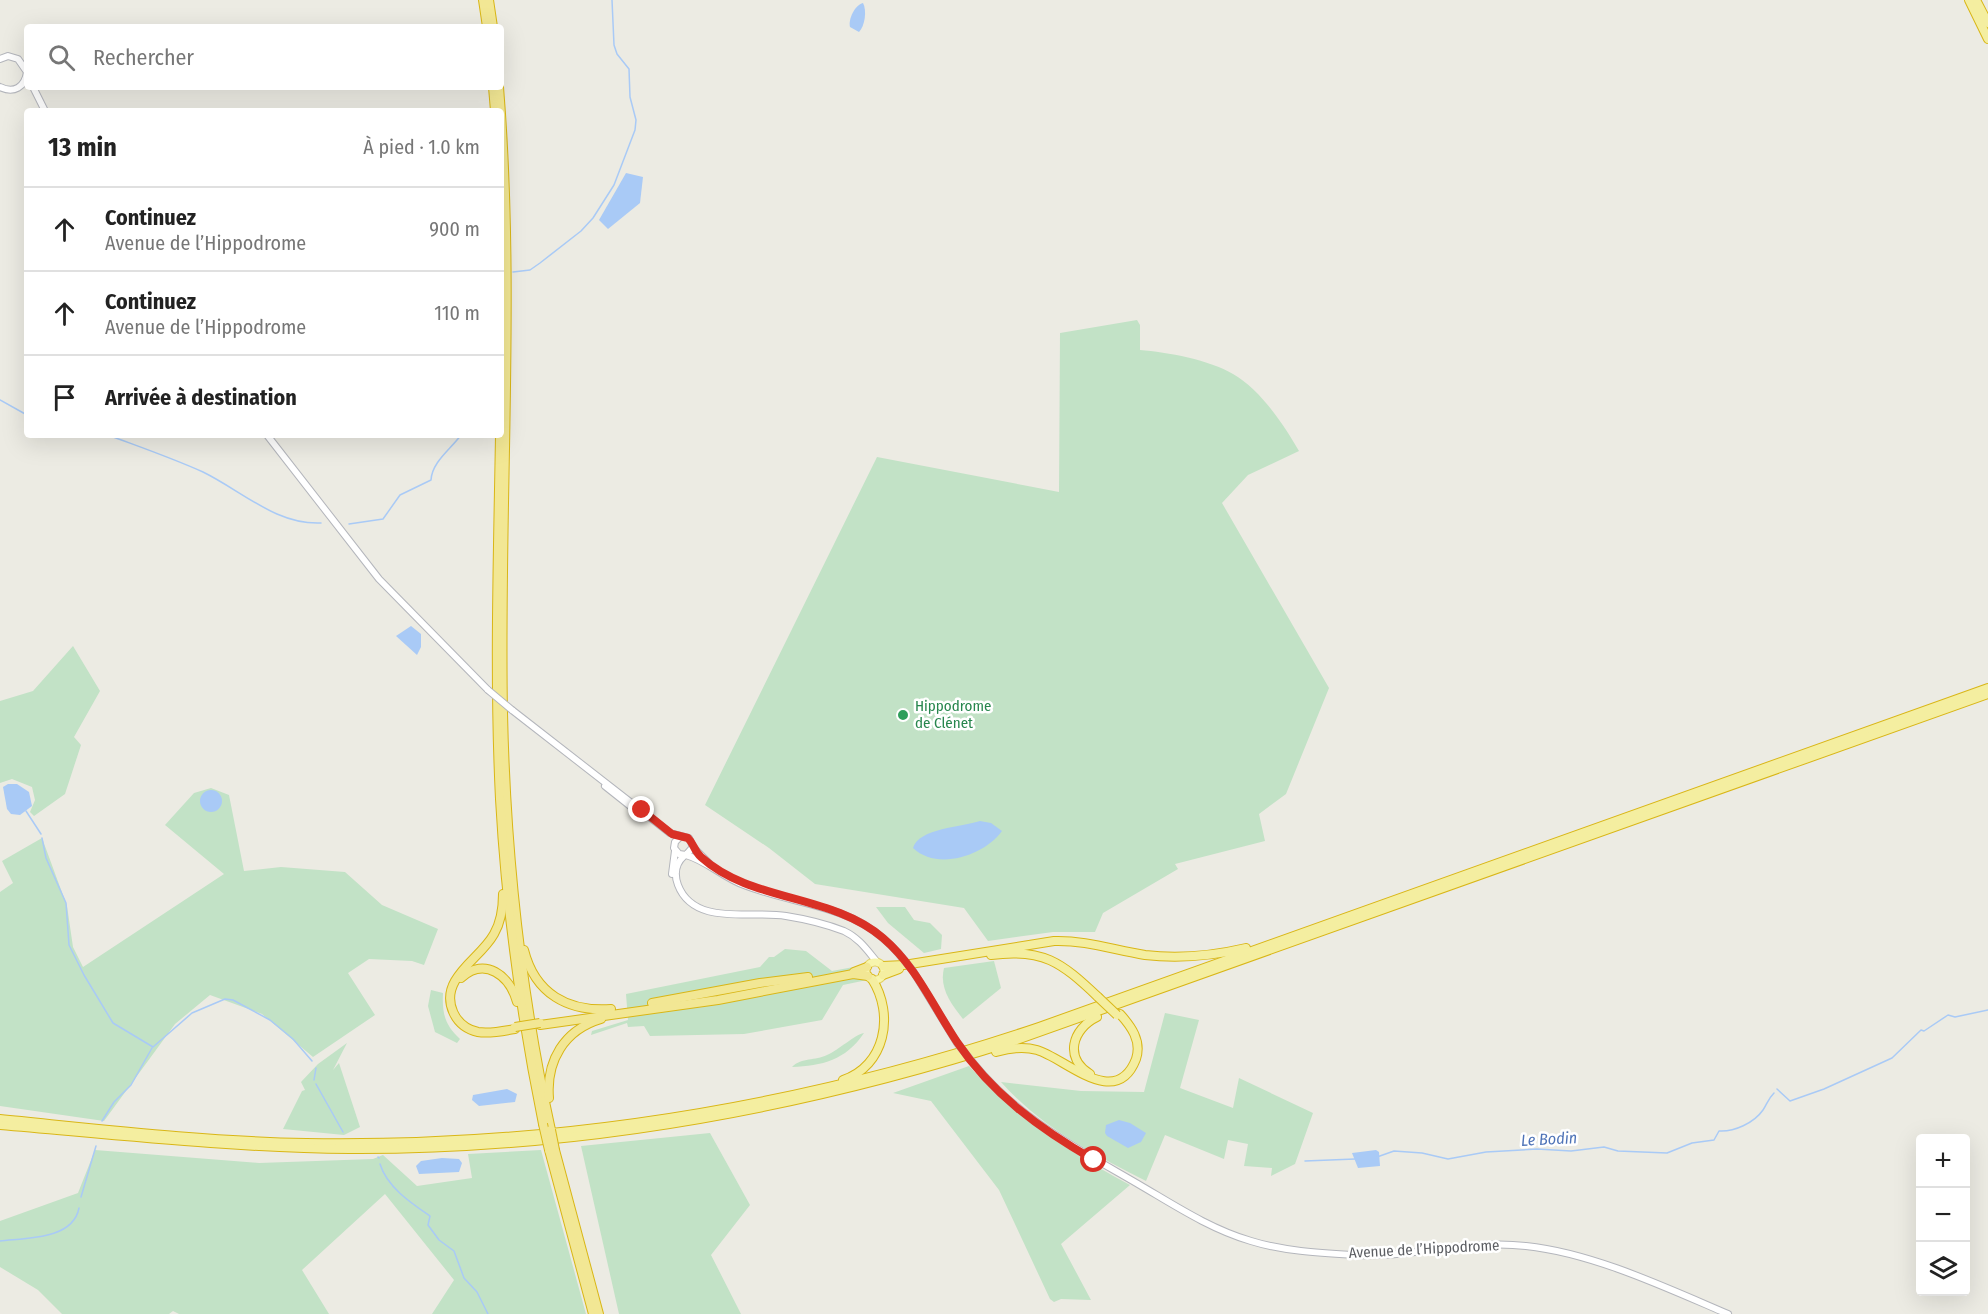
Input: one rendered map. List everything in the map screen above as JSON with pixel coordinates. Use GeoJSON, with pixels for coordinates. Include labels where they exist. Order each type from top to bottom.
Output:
{"type":"FeatureCollection","features":[{"type":"Feature","properties":{"kind":"highway"},"geometry":{"type":"LineString","coordinates":[[483,0],[487,24]]}},
{"type":"Feature","properties":{"kind":"highway"},"geometry":{"type":"LineString","coordinates":[[489,0],[493,24]]}},
{"type":"Feature","properties":{"kind":"highway"},"geometry":{"type":"LineString","coordinates":[[1970,0],[1988,39]]}},
{"type":"Feature","properties":{"kind":"highway"},"geometry":{"type":"LineString","coordinates":[[1977,0],[1988,23]]}},
{"type":"Feature","properties":{"kind":"highway"},"geometry":{"type":"LineString","coordinates":[[493,90],[495,108]]}},
{"type":"Feature","properties":{"kind":"highway"},"geometry":{"type":"LineString","coordinates":[[499,90],[500,108]]}},
{"type":"Feature","properties":{"kind":"highway"},"geometry":{"type":"LineString","coordinates":[[504,160],[508,284],[503,711],[513,887],[528,1009],[552,1150],[593,1314]]}},
{"type":"Feature","properties":{"kind":"highway"},"geometry":{"type":"LineString","coordinates":[[500,438],[497,681],[505,869],[525,1023],[549,1125]]}},
{"type":"Feature","properties":{"kind":"highway"},"geometry":{"type":"LineString","coordinates":[[0,1119],[232,1140],[322,1143],[426,1142],[523,1136],[628,1125],[808,1093],[968,1050],[1988,688]]}},
{"type":"Feature","properties":{"kind":"highway"},"geometry":{"type":"LineString","coordinates":[[0,1125],[206,1144],[387,1149],[497,1144],[604,1134],[727,1115],[863,1086],[968,1056],[1124,1003],[1988,694]]}},
{"type":"Feature","properties":{"kind":"highway"},"geometry":{"type":"LineString","coordinates":[[505,869],[502,878],[503,906],[496,931],[455,981],[450,999],[454,1016],[471,1030],[488,1033],[633,1009],[717,990],[869,972],[877,988],[884,1019],[884,1032],[878,1051],[858,1073],[808,1093]]}},
{"type":"Feature","properties":{"kind":"highway"},"geometry":{"type":"LineString","coordinates":[[513,887],[526,959],[533,975],[544,989],[557,999],[583,1009],[633,1009]]}},
{"type":"Feature","properties":{"kind":"highway"},"geometry":{"type":"LineString","coordinates":[[880,964],[903,965],[1054,941],[1078,942],[1134,953],[1176,957],[1259,948]]}},
{"type":"Feature","properties":{"kind":"highway"},"geometry":{"type":"LineString","coordinates":[[968,1056],[1030,1048],[1050,1055],[1089,1078],[1103,1081],[1116,1079],[1132,1067],[1138,1050],[1132,1029],[1066,964],[1047,954],[1022,949],[985,951]]}},
{"type":"Feature","properties":{"kind":"highway"},"geometry":{"type":"LineString","coordinates":[[884,975],[896,970],[985,955],[1026,952],[1060,964],[1100,996]]}},
{"type":"Feature","properties":{"kind":"highway"},"geometry":{"type":"LineString","coordinates":[[515,1028],[484,1030],[463,1022],[457,1014],[453,999],[455,988],[462,977],[482,968],[503,975],[512,986],[525,1023]]}},
{"type":"Feature","properties":{"kind":"highway"},"geometry":{"type":"LineString","coordinates":[[1118,1014],[1132,1036],[1134,1050],[1131,1061],[1114,1076],[1103,1078],[1091,1075],[1082,1069],[1075,1059],[1073,1048],[1076,1034],[1087,1022],[1124,1003]]}},
{"type":"Feature","properties":{"kind":"highway"},"geometry":{"type":"LineString","coordinates":[[549,1125],[549,1074],[563,1044],[589,1024],[633,1009]]}},
{"type":"Feature","properties":{"kind":"highway"},"geometry":{"type":"LineString","coordinates":[[552,1150],[599,1314]]}},
{"type":"Feature","properties":{"kind":"main road"},"geometry":{"type":"LineString","coordinates":[[0,59],[8,56],[18,59],[24,65]]}},
{"type":"Feature","properties":{"kind":"main road"},"geometry":{"type":"LineString","coordinates":[[20,87],[24,81]]}},
{"type":"Feature","properties":{"kind":"main road"},"geometry":{"type":"LineString","coordinates":[[0,87],[10,91],[24,88]]}},
{"type":"Feature","properties":{"kind":"main road"},"geometry":{"type":"LineString","coordinates":[[31,90],[39,98]]}},
{"type":"Feature","properties":{"kind":"main road"},"geometry":{"type":"LineString","coordinates":[[35,90],[44,108]]}},
{"type":"Feature","properties":{"kind":"main road"},"geometry":{"type":"LineString","coordinates":[[269,438],[379,579],[488,690],[665,833],[674,848]]}},
{"type":"Feature","properties":{"kind":"main road"},"geometry":{"type":"LineString","coordinates":[[591,773],[670,833],[680,837],[674,848],[673,881],[683,901],[707,915],[733,914]]}},
{"type":"Feature","properties":{"kind":"main road","name":"Avenue de l’Hippodrome"},"geometry":{"type":"LineString","coordinates":[[680,837],[688,838],[703,858],[726,874],[772,893]]}},
{"type":"Feature","properties":{"kind":"main road"},"geometry":{"type":"LineString","coordinates":[[693,847],[685,855],[676,872],[678,884],[686,898],[704,910],[792,917],[845,932],[865,946],[880,964],[884,975],[878,979],[869,972],[865,946]]}},
{"type":"Feature","properties":{"kind":"main road","name":"Avenue de l’Hippodrome"},"geometry":{"type":"LineString","coordinates":[[674,848],[730,880],[826,907],[853,918],[883,939],[913,971],[974,1065],[1011,1103],[1050,1133],[1192,1216],[1242,1238],[1270,1246],[1354,1255],[1478,1245],[1527,1246],[1633,1274],[1728,1314]]}},
{"type":"Feature","properties":{"kind":"main road"},"geometry":{"type":"LineString","coordinates":[[869,972],[880,964]]}},
{"type":"Feature","properties":{"kind":"green space"},"geometry":{"type":"Polygon","coordinates":[[[1137,320],[1140,325],[1140,350],[1188,358],[1233,374],[1262,398],[1279,419],[1299,451],[1248,475],[1222,503],[1329,688],[1286,794],[1259,814],[1265,841],[1175,864],[1178,869],[1103,913],[1095,932],[1053,932],[988,941],[964,908],[815,884],[769,848],[705,805],[877,457],[1059,492],[1060,333],[1137,320]]]}},
{"type":"Feature","properties":{"kind":"green space"},"geometry":{"type":"Polygon","coordinates":[[[73,646],[100,691],[74,737],[81,745],[65,794],[34,816],[30,812],[35,800],[32,787],[12,779],[0,783],[0,701],[33,691],[73,646]]]}},
{"type":"Feature","properties":{"kind":"green space"},"geometry":{"type":"Polygon","coordinates":[[[211,788],[229,795],[244,871],[281,867],[345,872],[382,905],[438,929],[424,965],[412,961],[369,959],[348,973],[375,1015],[313,1057],[262,1014],[210,995],[175,1024],[104,1121],[0,1106],[0,892],[13,883],[2,861],[42,838],[67,906],[73,947],[83,967],[224,874],[165,825],[194,793],[211,788]]]}},
{"type":"Feature","properties":{"kind":"green space"},"geometry":{"type":"Polygon","coordinates":[[[876,907],[905,907],[914,920],[930,923],[942,935],[941,949],[924,953],[888,923],[876,907]]]}},
{"type":"Feature","properties":{"kind":"green space"},"geometry":{"type":"Polygon","coordinates":[[[785,949],[806,951],[832,971],[859,966],[867,980],[843,985],[822,1020],[744,1034],[650,1036],[644,1026],[628,1027],[627,1023],[591,1035],[592,1031],[628,1020],[626,994],[760,967],[769,957],[774,957],[785,949]]]}},
{"type":"Feature","properties":{"kind":"green space"},"geometry":{"type":"Polygon","coordinates":[[[994,961],[1001,988],[963,1019],[950,1002],[945,989],[944,968],[994,961]]]}},
{"type":"Feature","properties":{"kind":"green space"},"geometry":{"type":"Polygon","coordinates":[[[431,990],[443,993],[445,1019],[460,1039],[457,1043],[435,1032],[428,1006],[431,990]]]}},
{"type":"Feature","properties":{"kind":"green space"},"geometry":{"type":"Polygon","coordinates":[[[1165,1013],[1199,1020],[1180,1088],[1233,1108],[1239,1078],[1313,1113],[1295,1164],[1271,1176],[1272,1168],[1244,1166],[1248,1144],[1228,1140],[1224,1159],[1165,1135],[1146,1181],[1087,1150],[1050,1126],[1001,1082],[1081,1091],[1144,1092],[1165,1013]]]}},
{"type":"Feature","properties":{"kind":"green space"},"geometry":{"type":"Polygon","coordinates":[[[864,1033],[849,1050],[832,1060],[792,1067],[800,1062],[827,1055],[864,1033]]]}},
{"type":"Feature","properties":{"kind":"green space"},"geometry":{"type":"Polygon","coordinates":[[[347,1043],[333,1070],[339,1063],[360,1127],[344,1135],[283,1129],[302,1091],[305,1090],[301,1082],[318,1064],[347,1043]]]}},
{"type":"Feature","properties":{"kind":"green space"},"geometry":{"type":"Polygon","coordinates":[[[969,1066],[1006,1102],[1044,1133],[1085,1160],[1130,1185],[1061,1244],[1091,1300],[1061,1299],[1054,1302],[1050,1299],[999,1190],[931,1101],[893,1093],[969,1066]]]}},
{"type":"Feature","properties":{"kind":"green space"},"geometry":{"type":"Polygon","coordinates":[[[710,1133],[750,1205],[711,1255],[741,1314],[619,1314],[581,1146],[710,1133]]]}},
{"type":"Feature","properties":{"kind":"green space"},"geometry":{"type":"Polygon","coordinates":[[[95,1150],[259,1163],[373,1159],[383,1155],[417,1186],[472,1178],[468,1154],[541,1150],[586,1314],[432,1314],[454,1280],[385,1194],[302,1270],[329,1314],[179,1314],[173,1311],[169,1314],[62,1314],[38,1290],[0,1267],[0,1221],[78,1193],[95,1150]]]}},
{"type":"Feature","properties":{"kind":"water"},"geometry":{"type":"Polygon","coordinates":[[[863,3],[865,18],[859,32],[850,27],[850,20],[855,9],[863,3]]]}},
{"type":"Feature","properties":{"kind":"water"},"geometry":{"type":"Polygon","coordinates":[[[626,173],[643,177],[640,203],[608,229],[599,220],[626,173]]]}},
{"type":"Feature","properties":{"kind":"water"},"geometry":{"type":"Polygon","coordinates":[[[411,626],[421,634],[421,647],[417,655],[396,636],[411,626]]]}},
{"type":"Feature","properties":{"kind":"water"},"geometry":{"type":"Polygon","coordinates":[[[8,784],[17,784],[29,792],[32,806],[20,815],[11,814],[7,809],[3,787],[8,784]]]}},
{"type":"Feature","properties":{"kind":"water"},"geometry":{"type":"Polygon","coordinates":[[[211,790],[221,797],[222,801],[215,811],[211,812],[201,805],[200,801],[207,791],[211,790]]]}},
{"type":"Feature","properties":{"kind":"water"},"geometry":{"type":"Polygon","coordinates":[[[980,821],[991,823],[1002,831],[984,847],[960,858],[934,859],[913,848],[917,841],[932,832],[980,821]]]}},
{"type":"Feature","properties":{"kind":"water"},"geometry":{"type":"Polygon","coordinates":[[[507,1089],[517,1094],[515,1102],[479,1106],[472,1100],[473,1095],[507,1089]]]}},
{"type":"Feature","properties":{"kind":"water"},"geometry":{"type":"Polygon","coordinates":[[[1119,1120],[1130,1123],[1146,1133],[1141,1142],[1128,1148],[1107,1136],[1106,1125],[1119,1120]]]}},
{"type":"Feature","properties":{"kind":"water"},"geometry":{"type":"Polygon","coordinates":[[[1376,1150],[1379,1152],[1380,1166],[1358,1168],[1352,1153],[1376,1150]]]}},
{"type":"Feature","properties":{"kind":"water"},"geometry":{"type":"Polygon","coordinates":[[[442,1158],[459,1159],[462,1163],[459,1172],[419,1174],[416,1166],[421,1161],[442,1158]]]}},
{"type":"Feature","properties":{"kind":"waterway"},"geometry":{"type":"LineString","coordinates":[[513,272],[530,270],[581,231],[593,218],[614,185],[635,130],[636,120],[630,97],[629,69],[617,54],[614,45],[612,0]]}},
{"type":"Feature","properties":{"kind":"waterway"},"geometry":{"type":"LineString","coordinates":[[0,400],[24,413]]}},
{"type":"Feature","properties":{"kind":"waterway"},"geometry":{"type":"LineString","coordinates":[[116,438],[203,472],[274,513],[289,519],[321,523]]}},
{"type":"Feature","properties":{"kind":"waterway"},"geometry":{"type":"LineString","coordinates":[[349,524],[383,519],[400,495],[431,480],[438,462],[458,438]]}},
{"type":"Feature","properties":{"kind":"waterway"},"geometry":{"type":"LineString","coordinates":[[26,811],[41,834]]}},
{"type":"Feature","properties":{"kind":"waterway"},"geometry":{"type":"LineString","coordinates":[[42,838],[46,858],[66,903],[69,945],[113,1023],[153,1047],[192,1013],[225,999],[233,1000],[270,1020],[293,1039],[312,1061]]}},
{"type":"Feature","properties":{"kind":"waterway","name":"Le Bodin"},"geometry":{"type":"LineString","coordinates":[[1777,1089],[1790,1101],[1824,1089],[1892,1058],[1921,1030],[1924,1031],[1948,1015],[1955,1017],[1988,1010]]}},
{"type":"Feature","properties":{"kind":"waterway"},"geometry":{"type":"LineString","coordinates":[[102,1121],[114,1102],[131,1085],[152,1048]]}},
{"type":"Feature","properties":{"kind":"waterway"},"geometry":{"type":"LineString","coordinates":[[314,1080],[316,1068]]}},
{"type":"Feature","properties":{"kind":"waterway"},"geometry":{"type":"LineString","coordinates":[[316,1084],[343,1132]]}},
{"type":"Feature","properties":{"kind":"waterway","name":"Le Bodin"},"geometry":{"type":"LineString","coordinates":[[1377,1157],[1394,1151],[1422,1153],[1448,1159],[1486,1152],[1537,1149],[1571,1151],[1604,1147],[1618,1151],[1667,1153],[1692,1143],[1714,1140],[1719,1131],[1731,1130],[1749,1123],[1759,1115],[1774,1093]]}},
{"type":"Feature","properties":{"kind":"waterway"},"geometry":{"type":"LineString","coordinates":[[81,1197],[96,1146]]}},
{"type":"Feature","properties":{"kind":"waterway","name":"Le Bodin"},"geometry":{"type":"LineString","coordinates":[[1305,1161],[1355,1159]]}},
{"type":"Feature","properties":{"kind":"waterway"},"geometry":{"type":"LineString","coordinates":[[380,1164],[394,1187],[430,1216],[428,1225],[439,1240],[454,1251],[464,1278],[477,1292],[488,1314]]}},
{"type":"Feature","properties":{"kind":"waterway"},"geometry":{"type":"LineString","coordinates":[[0,1241],[34,1238],[58,1232],[68,1226],[75,1218],[79,1208]]}},
{"type":"Feature","properties":{"kind":"place","name":"Hippodrome de Clénet"},"geometry":{"type":"Point","coordinates":[903,715]}},
{"type":"Feature","properties":{"kind":"route"},"geometry":{"type":"LineString","coordinates":[[642,810],[672,834],[688,838],[699,855],[731,876],[772,893],[831,908],[873,931],[900,955],[913,971],[957,1042],[991,1084],[1036,1124],[1094,1160]]}}]}
